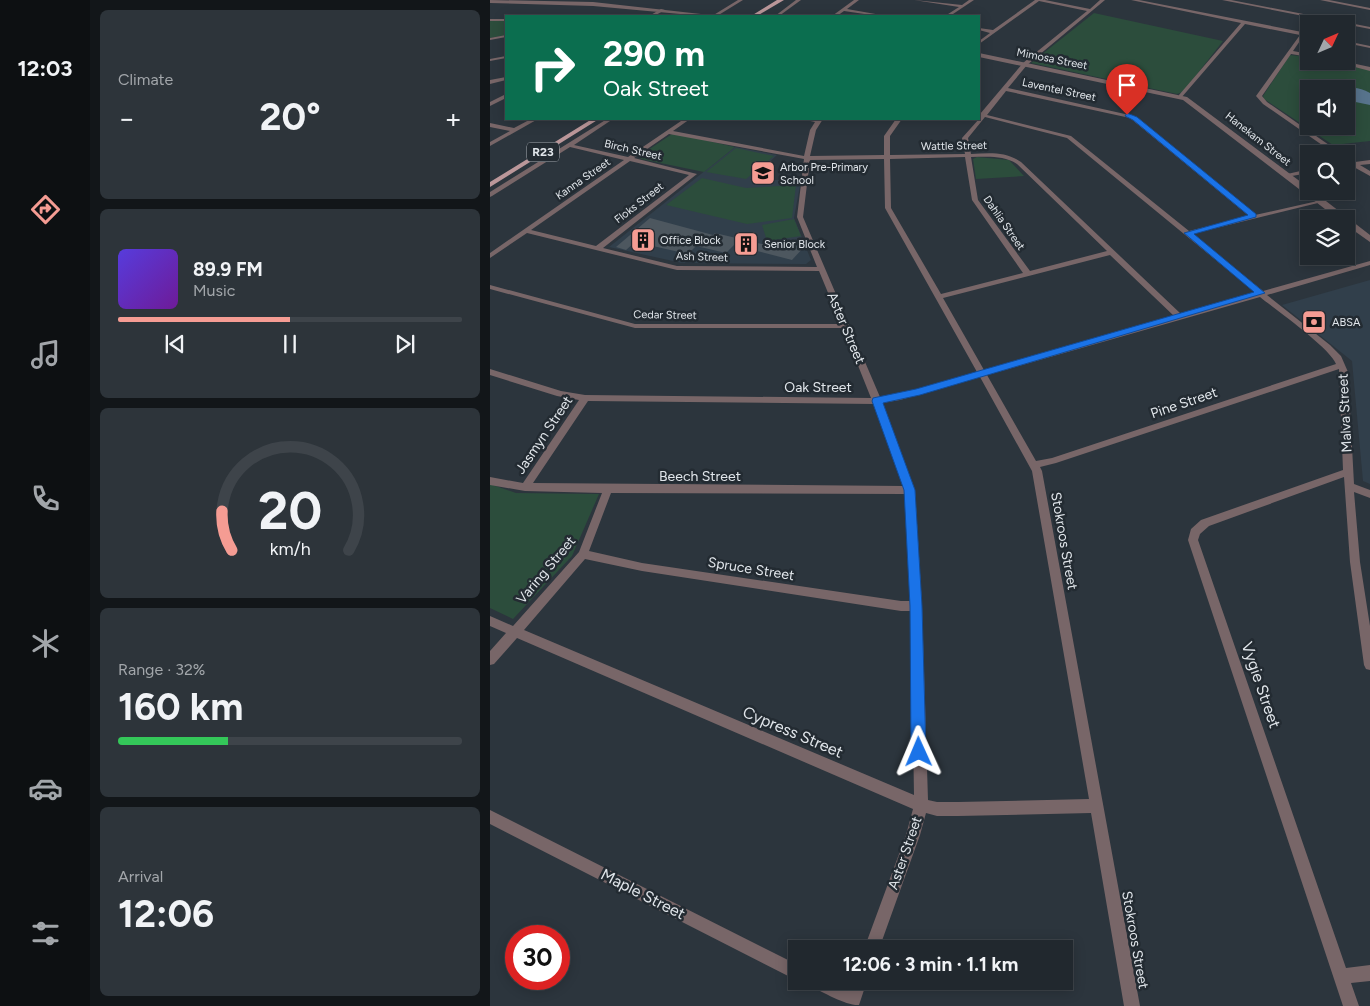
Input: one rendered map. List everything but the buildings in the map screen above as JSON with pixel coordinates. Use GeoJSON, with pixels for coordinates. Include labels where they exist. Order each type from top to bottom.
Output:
{"type":"FeatureCollection","features":[{"type":"Feature","properties":{"kind":"main road"},"geometry":{"type":"LineString","coordinates":[[756,15],[781,0]]}},
{"type":"Feature","properties":{"kind":"main road"},"geometry":{"type":"LineString","coordinates":[[764,15],[788,0]]}},
{"type":"Feature","properties":{"kind":"main road","name":"R23"},"geometry":{"type":"LineString","coordinates":[[490,177],[583,120]]}},
{"type":"Feature","properties":{"kind":"main road","name":"R23"},"geometry":{"type":"LineString","coordinates":[[490,184],[594,120]]}},
{"type":"Feature","properties":{"kind":"street"},"geometry":{"type":"LineString","coordinates":[[490,0],[663,10],[706,15]]}},
{"type":"Feature","properties":{"kind":"street"},"geometry":{"type":"LineString","coordinates":[[717,15],[741,0]]}},
{"type":"Feature","properties":{"kind":"street"},"geometry":{"type":"LineString","coordinates":[[778,15],[799,0]]}},
{"type":"Feature","properties":{"kind":"street"},"geometry":{"type":"LineString","coordinates":[[836,15],[857,0]]}},
{"type":"Feature","properties":{"kind":"street"},"geometry":{"type":"LineString","coordinates":[[916,0],[963,6]]}},
{"type":"Feature","properties":{"kind":"street"},"geometry":{"type":"LineString","coordinates":[[949,15],[972,0]]}},
{"type":"Feature","properties":{"kind":"street"},"geometry":{"type":"LineString","coordinates":[[980,42],[1038,0],[1091,10]]}},
{"type":"Feature","properties":{"kind":"street","name":"Dahlia Street"},"geometry":{"type":"LineString","coordinates":[[980,118],[1025,64],[1103,0]]}},
{"type":"Feature","properties":{"kind":"street"},"geometry":{"type":"LineString","coordinates":[[1133,0],[1300,33]]}},
{"type":"Feature","properties":{"kind":"street"},"geometry":{"type":"LineString","coordinates":[[1224,0],[1303,15]]}},
{"type":"Feature","properties":{"kind":"street"},"geometry":{"type":"LineString","coordinates":[[1315,15],[1324,0],[1370,9]]}},
{"type":"Feature","properties":{"kind":"street"},"geometry":{"type":"LineString","coordinates":[[653,15],[663,10]]}},
{"type":"Feature","properties":{"kind":"street"},"geometry":{"type":"LineString","coordinates":[[843,10],[878,15]]}},
{"type":"Feature","properties":{"kind":"street"},"geometry":{"type":"LineString","coordinates":[[490,20],[505,20]]}},
{"type":"Feature","properties":{"kind":"street"},"geometry":{"type":"LineString","coordinates":[[1181,96],[1244,22]]}},
{"type":"Feature","properties":{"kind":"street"},"geometry":{"type":"LineString","coordinates":[[1355,25],[1370,28]]}},
{"type":"Feature","properties":{"kind":"street"},"geometry":{"type":"LineString","coordinates":[[980,30],[995,32]]}},
{"type":"Feature","properties":{"kind":"street"},"geometry":{"type":"LineString","coordinates":[[490,39],[505,36]]}},
{"type":"Feature","properties":{"kind":"street"},"geometry":{"type":"LineString","coordinates":[[1300,40],[1289,52],[1260,97],[1265,103],[1326,145]]}},
{"type":"Feature","properties":{"kind":"street"},"geometry":{"type":"LineString","coordinates":[[1355,44],[1370,47]]}},
{"type":"Feature","properties":{"kind":"street"},"geometry":{"type":"LineString","coordinates":[[1289,52],[1300,54]]}},
{"type":"Feature","properties":{"kind":"street","name":"Mimosa Street"},"geometry":{"type":"LineString","coordinates":[[980,55],[1181,96]]}},
{"type":"Feature","properties":{"kind":"street"},"geometry":{"type":"LineString","coordinates":[[490,60],[505,57]]}},
{"type":"Feature","properties":{"kind":"street"},"geometry":{"type":"LineString","coordinates":[[1355,66],[1370,69]]}},
{"type":"Feature","properties":{"kind":"street"},"geometry":{"type":"LineString","coordinates":[[490,82],[505,79]]}},
{"type":"Feature","properties":{"kind":"street","name":"Laventel Street"},"geometry":{"type":"LineString","coordinates":[[1005,89],[1132,116],[1253,216]]}},
{"type":"Feature","properties":{"kind":"street"},"geometry":{"type":"LineString","coordinates":[[490,104],[505,96]]}},
{"type":"Feature","properties":{"kind":"street","name":"Hanekam Street"},"geometry":{"type":"LineString","coordinates":[[1181,96],[1332,210]]}},
{"type":"Feature","properties":{"kind":"street","name":"Malva Street"},"geometry":{"type":"LineString","coordinates":[[982,115],[1067,136],[1327,347],[1342,365],[1345,377],[1348,472],[1356,562],[1370,665]]}},
{"type":"Feature","properties":{"kind":"street"},"geometry":{"type":"LineString","coordinates":[[490,144],[533,120]]}},
{"type":"Feature","properties":{"kind":"street"},"geometry":{"type":"LineString","coordinates":[[490,195],[608,120]]}},
{"type":"Feature","properties":{"kind":"street","name":"Kanna Street"},"geometry":{"type":"LineString","coordinates":[[490,256],[686,120]]}},
{"type":"Feature","properties":{"kind":"street","name":"Aster Street"},"geometry":{"type":"LineString","coordinates":[[819,120],[813,130],[807,158],[800,217],[877,401],[910,490],[916,606],[921,805],[913,835],[874,940]]}},
{"type":"Feature","properties":{"kind":"street","name":"Stokroos Street"},"geometry":{"type":"LineString","coordinates":[[898,120],[888,133],[886,157],[888,208],[1035,465],[1132,1006]]}},
{"type":"Feature","properties":{"kind":"street","name":"Dahlia Street"},"geometry":{"type":"LineString","coordinates":[[978,120],[966,135],[967,155],[975,200],[1028,274]]}},
{"type":"Feature","properties":{"kind":"street"},"geometry":{"type":"LineString","coordinates":[[490,125],[514,130]]}},
{"type":"Feature","properties":{"kind":"street","name":"Wattle Street"},"geometry":{"type":"LineString","coordinates":[[668,132],[807,158],[1004,155],[1013,159],[1178,316]]}},
{"type":"Feature","properties":{"kind":"street","name":"Birch Street"},"geometry":{"type":"LineString","coordinates":[[568,146],[694,174]]}},
{"type":"Feature","properties":{"kind":"street"},"geometry":{"type":"LineString","coordinates":[[1355,164],[1370,162]]}},
{"type":"Feature","properties":{"kind":"street"},"geometry":{"type":"LineString","coordinates":[[1355,166],[1370,174]]}},
{"type":"Feature","properties":{"kind":"street"},"geometry":{"type":"LineString","coordinates":[[1286,175],[1300,173]]}},
{"type":"Feature","properties":{"kind":"street","name":"Floks Street"},"geometry":{"type":"LineString","coordinates":[[598,249],[694,174]]}},
{"type":"Feature","properties":{"kind":"street"},"geometry":{"type":"LineString","coordinates":[[1188,233],[1320,201]]}},
{"type":"Feature","properties":{"kind":"street","name":"Hanekam Street"},"geometry":{"type":"LineString","coordinates":[[1355,228],[1370,239]]}},
{"type":"Feature","properties":{"kind":"street","name":"Ash Street"},"geometry":{"type":"LineString","coordinates":[[526,231],[682,268],[821,269]]}},
{"type":"Feature","properties":{"kind":"street"},"geometry":{"type":"LineString","coordinates":[[938,297],[1112,252]]}},
{"type":"Feature","properties":{"kind":"street","name":"Oak Street"},"geometry":{"type":"LineString","coordinates":[[490,372],[560,394],[585,398],[877,401],[900,397],[982,374],[1370,262]]}},
{"type":"Feature","properties":{"kind":"street","name":"Cedar Street"},"geometry":{"type":"LineString","coordinates":[[490,287],[635,326],[845,326]]}},
{"type":"Feature","properties":{"kind":"street","name":"Pine Street"},"geometry":{"type":"LineString","coordinates":[[1035,465],[1054,461],[1342,365]]}},
{"type":"Feature","properties":{"kind":"street","name":"Jasmyn Street"},"geometry":{"type":"LineString","coordinates":[[525,487],[585,398]]}},
{"type":"Feature","properties":{"kind":"street","name":"Vygie Street"},"geometry":{"type":"LineString","coordinates":[[1348,472],[1205,523],[1195,532],[1193,540],[1351,1006]]}},
{"type":"Feature","properties":{"kind":"street","name":"Beech Street"},"geometry":{"type":"LineString","coordinates":[[490,481],[525,487],[608,490],[910,490]]}},
{"type":"Feature","properties":{"kind":"street"},"geometry":{"type":"LineString","coordinates":[[1349,486],[1370,494]]}},
{"type":"Feature","properties":{"kind":"street","name":"Varing Street"},"geometry":{"type":"LineString","coordinates":[[490,660],[582,554],[608,490]]}},
{"type":"Feature","properties":{"kind":"street","name":"Spruce Street"},"geometry":{"type":"LineString","coordinates":[[582,554],[642,567],[901,606],[916,606]]}},
{"type":"Feature","properties":{"kind":"street","name":"Cypress Street"},"geometry":{"type":"LineString","coordinates":[[490,621],[921,805],[937,809],[1096,806]]}},
{"type":"Feature","properties":{"kind":"street","name":"Maple Street"},"geometry":{"type":"LineString","coordinates":[[490,817],[788,968]]}},
{"type":"Feature","properties":{"kind":"street"},"geometry":{"type":"LineString","coordinates":[[1341,976],[1370,973]]}},
{"type":"Feature","properties":{"kind":"street"},"geometry":{"type":"LineString","coordinates":[[833,990],[855,1002]]}},
{"type":"Feature","properties":{"kind":"shaded area"},"geometry":{"type":"Polygon","coordinates":[[[735,147],[777,155],[750,180],[801,180],[794,218],[811,260],[806,264],[682,263],[609,247],[735,147]]]}},
{"type":"Feature","properties":{"kind":"shaded area"},"geometry":{"type":"Polygon","coordinates":[[[1370,280],[1370,484],[1363,481],[1352,361],[1282,305],[1370,280]]]}},
{"type":"Feature","properties":{"kind":"green space"},"geometry":{"type":"Polygon","coordinates":[[[1094,13],[1223,41],[1183,92],[1177,94],[1031,63],[1094,13]]]}},
{"type":"Feature","properties":{"kind":"green space"},"geometry":{"type":"Polygon","coordinates":[[[490,21],[505,21],[505,35],[490,38],[490,21]]]}},
{"type":"Feature","properties":{"kind":"green space"},"geometry":{"type":"Polygon","coordinates":[[[1290,55],[1300,56],[1300,70],[1355,70],[1355,67],[1370,70],[1370,141],[1333,145],[1318,135],[1355,135],[1355,80],[1300,80],[1300,123],[1264,99],[1263,96],[1290,55]]]}},
{"type":"Feature","properties":{"kind":"green space"},"geometry":{"type":"Polygon","coordinates":[[[672,134],[735,147],[704,172],[641,159],[639,156],[672,134]]]}},
{"type":"Feature","properties":{"kind":"green space"},"geometry":{"type":"Polygon","coordinates":[[[736,148],[774,156],[746,179],[706,172],[736,148]]]}},
{"type":"Feature","properties":{"kind":"green space"},"geometry":{"type":"Polygon","coordinates":[[[977,157],[1009,160],[1024,176],[976,179],[973,159],[977,157]]]}},
{"type":"Feature","properties":{"kind":"green space"},"geometry":{"type":"Polygon","coordinates":[[[702,178],[746,188],[796,185],[792,218],[747,224],[666,205],[702,178]]]}},
{"type":"Feature","properties":{"kind":"green space"},"geometry":{"type":"Polygon","coordinates":[[[794,219],[801,236],[767,241],[762,225],[794,219]]]}},
{"type":"Feature","properties":{"kind":"green space"},"geometry":{"type":"Polygon","coordinates":[[[490,484],[516,493],[599,494],[572,556],[513,619],[490,608],[490,484]]]}},
{"type":"Feature","properties":{"kind":"water"},"geometry":{"type":"Polygon","coordinates":[[[1355,88],[1370,93],[1370,105],[1355,102],[1355,88]]]}},
{"type":"Feature","properties":{"kind":"place","name":"Arbor Pre-Primary School"},"geometry":{"type":"Point","coordinates":[763,173]}},
{"type":"Feature","properties":{"kind":"place","name":"Office Block"},"geometry":{"type":"Point","coordinates":[643,240]}},
{"type":"Feature","properties":{"kind":"place","name":"Senior Block"},"geometry":{"type":"Point","coordinates":[746,244]}},
{"type":"Feature","properties":{"kind":"place","name":"ABSA"},"geometry":{"type":"Point","coordinates":[1314,322]}},
{"type":"Feature","properties":{"kind":"route"},"geometry":{"type":"LineString","coordinates":[[919,752],[916,606],[910,490],[877,401],[900,397],[982,374],[1260,293],[1188,233],[1253,216],[1135,118],[1127,115]]}}]}
